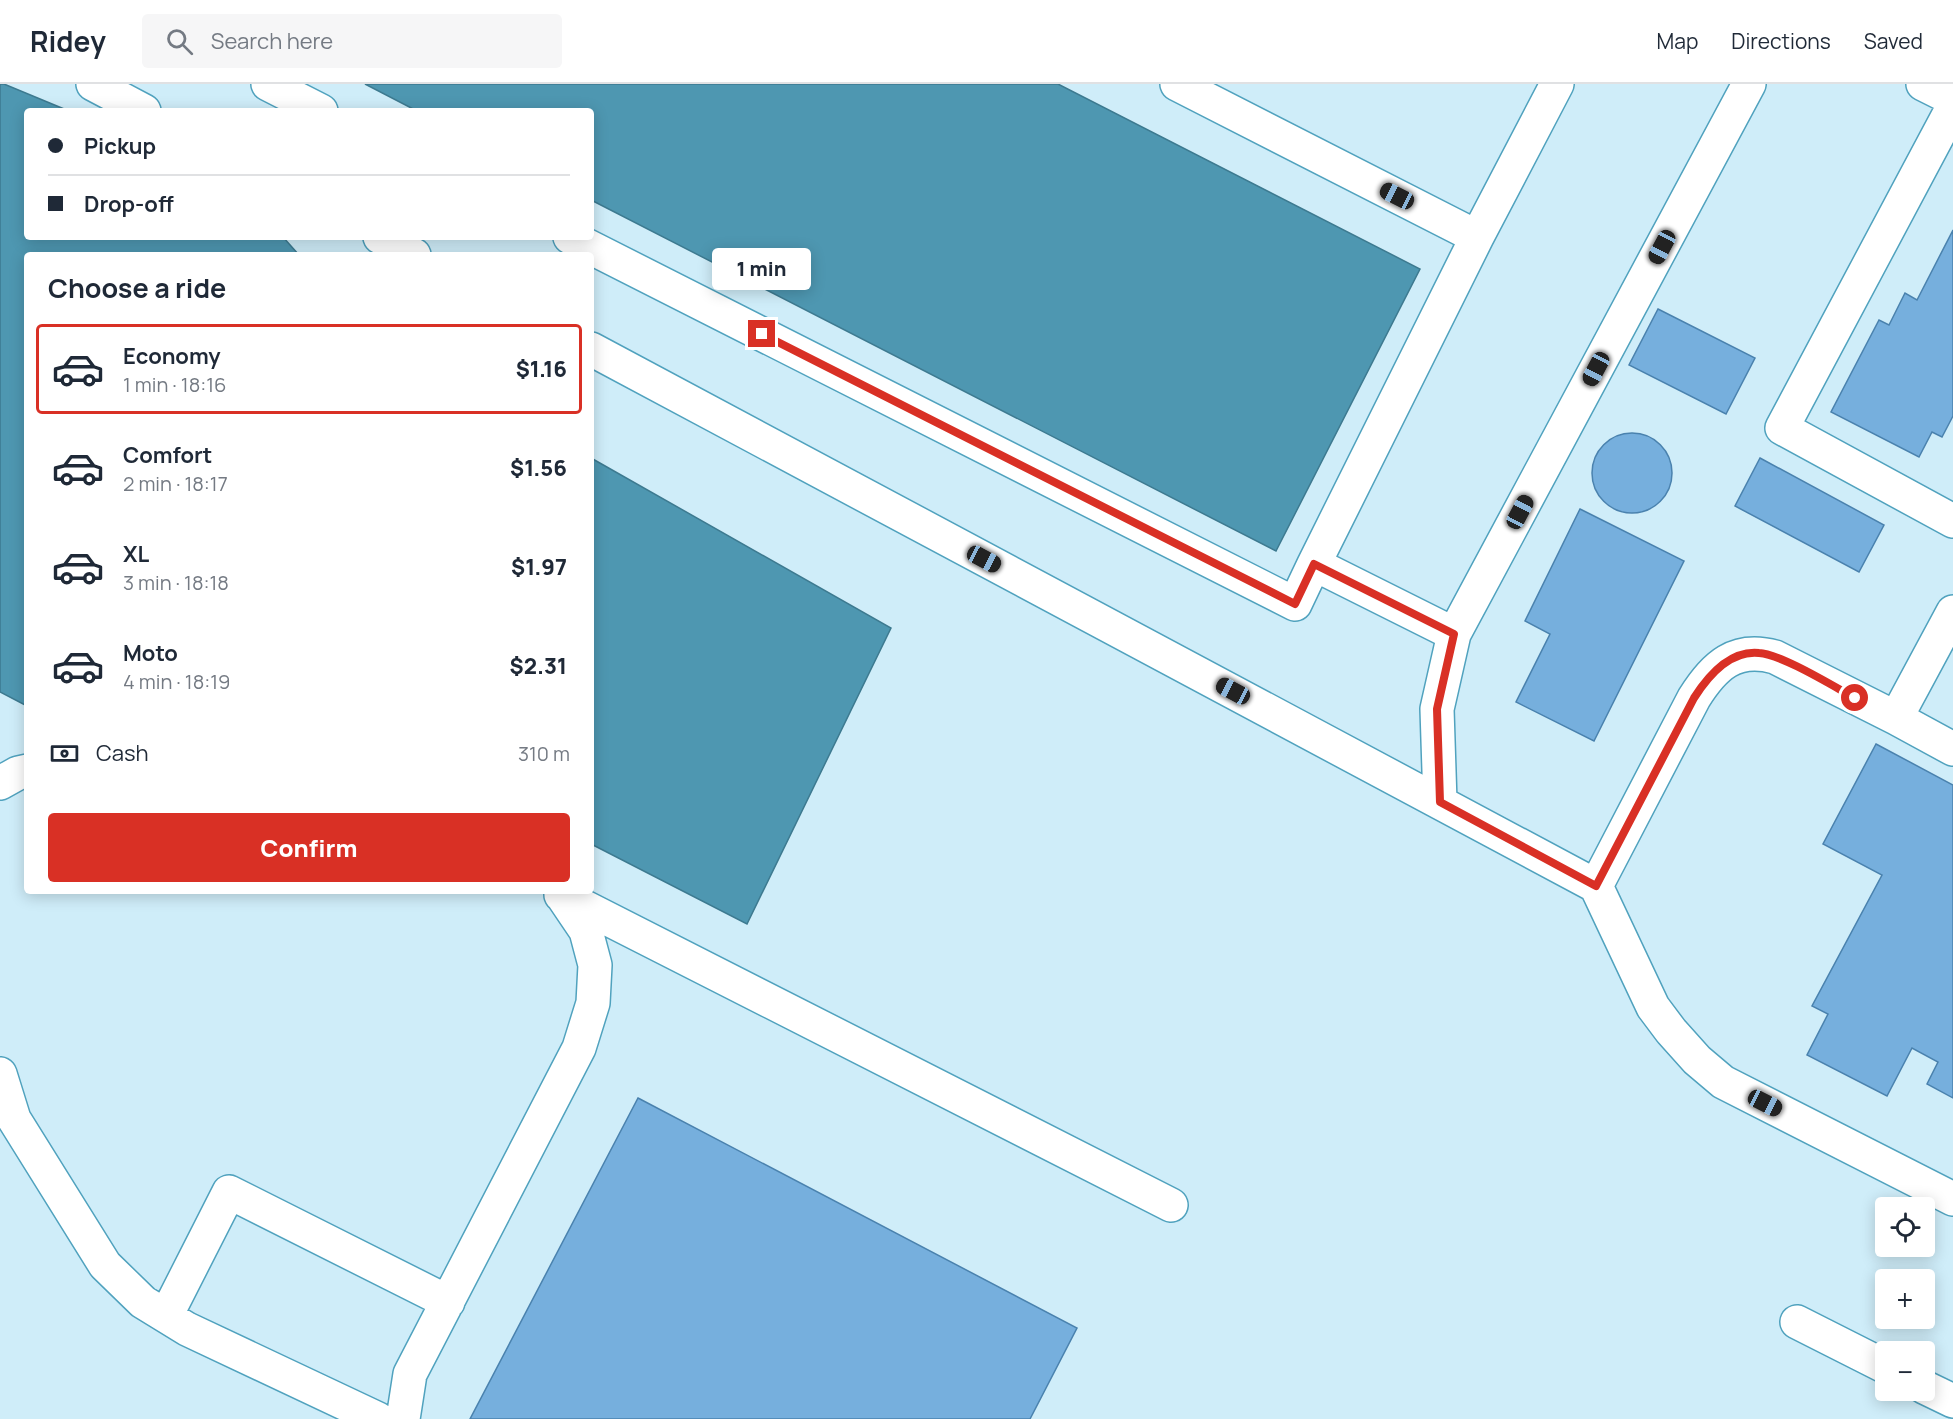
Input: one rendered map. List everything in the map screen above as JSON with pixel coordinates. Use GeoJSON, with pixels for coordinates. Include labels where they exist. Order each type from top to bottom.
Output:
{"type":"FeatureCollection","features":[{"type":"Feature","properties":{"kind":"lane"},"geometry":{"type":"LineString","coordinates":[[93,84],[138,108]]}},
{"type":"Feature","properties":{"kind":"lane"},"geometry":{"type":"LineString","coordinates":[[268,84],[315,108]]}},
{"type":"Feature","properties":{"kind":"lane"},"geometry":{"type":"LineString","coordinates":[[1177,84],[1477,237]]}},
{"type":"Feature","properties":{"kind":"lane"},"geometry":{"type":"LineString","coordinates":[[576,240],[1295,604],[1477,237],[1557,84]]}},
{"type":"Feature","properties":{"kind":"lane"},"geometry":{"type":"LineString","coordinates":[[1440,802],[1437,709],[1454,634],[1749,84]]}},
{"type":"Feature","properties":{"kind":"lane"},"geometry":{"type":"LineString","coordinates":[[1923,84],[1953,99]]}},
{"type":"Feature","properties":{"kind":"lane"},"geometry":{"type":"LineString","coordinates":[[1953,106],[1782,428],[1953,521]]}},
{"type":"Feature","properties":{"kind":"lane"},"geometry":{"type":"LineString","coordinates":[[386,240],[408,252]]}},
{"type":"Feature","properties":{"kind":"lane"},"geometry":{"type":"LineString","coordinates":[[594,351],[1596,886],[1653,1006],[1671,1031],[1697,1060],[1723,1082],[1953,1199]]}},
{"type":"Feature","properties":{"kind":"lane"},"geometry":{"type":"LineString","coordinates":[[1314,564],[1454,634]]}},
{"type":"Feature","properties":{"kind":"lane"},"geometry":{"type":"LineString","coordinates":[[1896,718],[1953,612]]}},
{"type":"Feature","properties":{"kind":"lane"},"geometry":{"type":"LineString","coordinates":[[1596,886],[1694,698],[1716,669],[1729,661],[1758,652],[1775,657],[1953,749]]}},
{"type":"Feature","properties":{"kind":"lane"},"geometry":{"type":"LineString","coordinates":[[0,783],[18,772],[24,771]]}},
{"type":"Feature","properties":{"kind":"lane"},"geometry":{"type":"LineString","coordinates":[[403,1419],[411,1374],[579,1048],[593,1003],[595,965],[586,932],[559,894]]}},
{"type":"Feature","properties":{"kind":"lane"},"geometry":{"type":"LineString","coordinates":[[560,894],[1171,1205]]}},
{"type":"Feature","properties":{"kind":"lane"},"geometry":{"type":"LineString","coordinates":[[0,1074],[14,1119],[105,1265],[143,1302],[187,1329],[378,1419]]}},
{"type":"Feature","properties":{"kind":"lane"},"geometry":{"type":"LineString","coordinates":[[166,1316],[229,1192],[448,1302]]}},
{"type":"Feature","properties":{"kind":"lane"},"geometry":{"type":"LineString","coordinates":[[1797,1322],[1875,1361]]}},
{"type":"Feature","properties":{"kind":"lane"},"geometry":{"type":"LineString","coordinates":[[1935,1392],[1953,1401]]}},
{"type":"Feature","properties":{"kind":"water"},"geometry":{"type":"Polygon","coordinates":[[[0,84],[4,84],[62,108],[24,108],[24,240],[286,240],[296,252],[24,252],[24,704],[0,692],[0,84]]]}},
{"type":"Feature","properties":{"kind":"water"},"geometry":{"type":"Polygon","coordinates":[[[365,84],[1058,84],[1420,269],[1276,551],[594,202],[594,108],[411,108],[365,84]]]}},
{"type":"Feature","properties":{"kind":"water"},"geometry":{"type":"Polygon","coordinates":[[[594,460],[891,628],[747,924],[594,846],[594,460]]]}},
{"type":"Feature","properties":{"kind":"building"},"geometry":{"type":"Polygon","coordinates":[[[1953,230],[1953,416],[1942,437],[1932,432],[1919,457],[1831,412],[1879,320],[1889,325],[1905,293],[1917,300],[1953,230]]]}},
{"type":"Feature","properties":{"kind":"building"},"geometry":{"type":"Polygon","coordinates":[[[1658,309],[1755,358],[1726,414],[1629,365],[1658,309]]]}},
{"type":"Feature","properties":{"kind":"building"},"geometry":{"type":"Polygon","coordinates":[[[1624,433],[1640,433],[1661,444],[1672,465],[1672,481],[1661,502],[1640,513],[1624,513],[1610,507],[1598,495],[1592,481],[1592,465],[1598,451],[1610,439],[1624,433]]]}},
{"type":"Feature","properties":{"kind":"building"},"geometry":{"type":"Polygon","coordinates":[[[1760,458],[1884,525],[1859,572],[1735,506],[1760,458]]]}},
{"type":"Feature","properties":{"kind":"building"},"geometry":{"type":"Polygon","coordinates":[[[1580,509],[1684,561],[1594,741],[1516,702],[1550,634],[1525,621],[1580,509]]]}},
{"type":"Feature","properties":{"kind":"building"},"geometry":{"type":"Polygon","coordinates":[[[1876,744],[1953,785],[1953,1098],[1927,1084],[1938,1062],[1912,1048],[1887,1096],[1807,1055],[1828,1014],[1812,1006],[1882,875],[1823,844],[1876,744]]]}},
{"type":"Feature","properties":{"kind":"building"},"geometry":{"type":"Polygon","coordinates":[[[638,1098],[1077,1328],[1030,1419],[470,1419],[638,1098]]]}},
{"type":"Feature","properties":{"kind":"route"},"geometry":{"type":"LineString","coordinates":[[762,334],[1295,604],[1314,564],[1454,634],[1437,709],[1440,802],[1596,886],[1694,698],[1716,669],[1729,661],[1758,652],[1775,657],[1855,698]]}}]}
